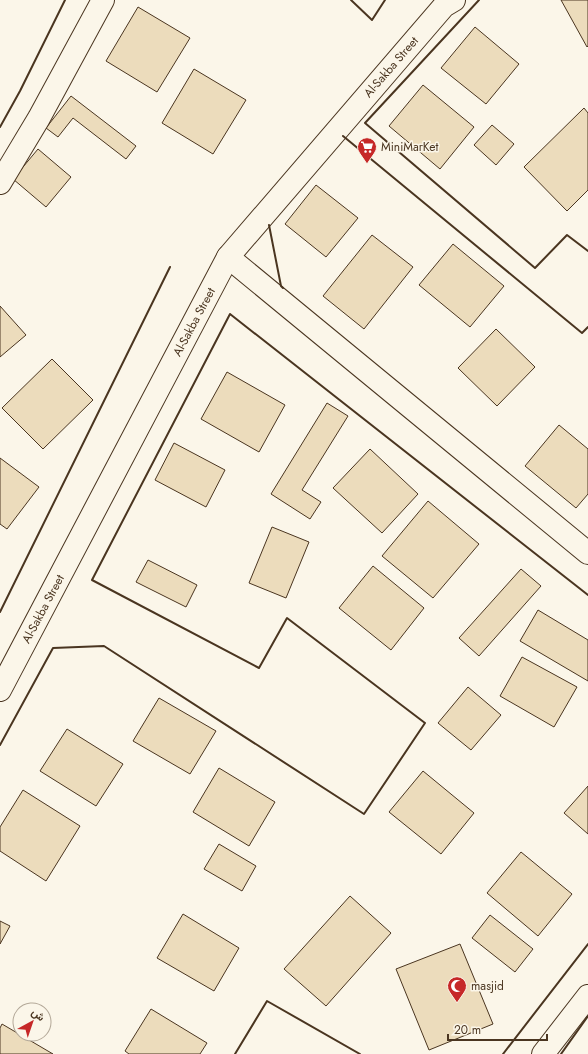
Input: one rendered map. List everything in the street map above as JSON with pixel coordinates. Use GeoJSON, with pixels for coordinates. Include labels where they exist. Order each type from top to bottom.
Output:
{"type":"FeatureCollection","features":[{"type":"Feature","properties":{"kind":"main road"},"geometry":{"type":"LineString","coordinates":[[0,183],[39,118],[103,0]]}},
{"type":"Feature","properties":{"kind":"main road","name":"Al-Sakba Street"},"geometry":{"type":"LineString","coordinates":[[0,690],[228,257],[448,2]]}},
{"type":"Feature","properties":{"kind":"main road"},"geometry":{"type":"LineString","coordinates":[[228,257],[588,553]]}},
{"type":"Feature","properties":{"kind":"main road"},"geometry":{"type":"LineString","coordinates":[[543,1054],[588,996]]}},
{"type":"Feature","properties":{"kind":"building"},"geometry":{"type":"Polygon","coordinates":[[[561,0],[588,0],[587,47],[561,0]]]}},
{"type":"Feature","properties":{"kind":"building"},"geometry":{"type":"Polygon","coordinates":[[[138,7],[190,38],[157,92],[106,61],[138,7]]]}},
{"type":"Feature","properties":{"kind":"building"},"geometry":{"type":"Polygon","coordinates":[[[475,27],[519,64],[486,104],[441,68],[475,27]]]}},
{"type":"Feature","properties":{"kind":"building"},"geometry":{"type":"Polygon","coordinates":[[[194,69],[246,100],[213,154],[162,123],[194,69]]]}},
{"type":"Feature","properties":{"kind":"building"},"geometry":{"type":"Polygon","coordinates":[[[423,85],[474,127],[440,169],[389,126],[423,85]]]}},
{"type":"Feature","properties":{"kind":"building"},"geometry":{"type":"Polygon","coordinates":[[[71,96],[136,146],[126,159],[73,118],[58,137],[46,128],[71,96]]]}},
{"type":"Feature","properties":{"kind":"building"},"geometry":{"type":"Polygon","coordinates":[[[584,108],[588,113],[588,190],[567,211],[524,167],[584,108]]]}},
{"type":"Feature","properties":{"kind":"building"},"geometry":{"type":"Polygon","coordinates":[[[492,125],[514,144],[496,165],[474,145],[492,125]]]}},
{"type":"Feature","properties":{"kind":"building"},"geometry":{"type":"Polygon","coordinates":[[[38,149],[71,177],[46,207],[13,179],[38,149]]]}},
{"type":"Feature","properties":{"kind":"building"},"geometry":{"type":"Polygon","coordinates":[[[316,185],[358,218],[326,257],[285,224],[316,185]]]}},
{"type":"Feature","properties":{"kind":"building"},"geometry":{"type":"Polygon","coordinates":[[[372,235],[413,267],[364,329],[323,296],[372,235]]]}},
{"type":"Feature","properties":{"kind":"building"},"geometry":{"type":"Polygon","coordinates":[[[453,244],[504,286],[470,327],[419,285],[453,244]]]}},
{"type":"Feature","properties":{"kind":"building"},"geometry":{"type":"Polygon","coordinates":[[[0,306],[26,335],[0,357],[0,306]]]}},
{"type":"Feature","properties":{"kind":"building"},"geometry":{"type":"Polygon","coordinates":[[[496,329],[535,367],[497,406],[458,368],[496,329]]]}},
{"type":"Feature","properties":{"kind":"building"},"geometry":{"type":"Polygon","coordinates":[[[52,359],[93,400],[43,449],[2,408],[52,359]]]}},
{"type":"Feature","properties":{"kind":"building"},"geometry":{"type":"Polygon","coordinates":[[[227,372],[285,405],[259,452],[201,419],[227,372]]]}},
{"type":"Feature","properties":{"kind":"building"},"geometry":{"type":"Polygon","coordinates":[[[327,403],[348,416],[302,490],[321,502],[310,519],[271,494],[327,403]]]}},
{"type":"Feature","properties":{"kind":"building"},"geometry":{"type":"Polygon","coordinates":[[[559,425],[588,449],[588,494],[576,508],[525,466],[559,425]]]}},
{"type":"Feature","properties":{"kind":"building"},"geometry":{"type":"Polygon","coordinates":[[[174,443],[225,470],[206,507],[155,480],[174,443]]]}},
{"type":"Feature","properties":{"kind":"building"},"geometry":{"type":"Polygon","coordinates":[[[370,449],[418,494],[382,533],[333,488],[370,449]]]}},
{"type":"Feature","properties":{"kind":"building"},"geometry":{"type":"Polygon","coordinates":[[[0,458],[39,487],[7,529],[0,524],[0,458]]]}},
{"type":"Feature","properties":{"kind":"building"},"geometry":{"type":"Polygon","coordinates":[[[428,501],[479,544],[433,598],[382,556],[428,501]]]}},
{"type":"Feature","properties":{"kind":"building"},"geometry":{"type":"Polygon","coordinates":[[[272,527],[309,542],[286,598],[249,583],[272,527]]]}},
{"type":"Feature","properties":{"kind":"building"},"geometry":{"type":"Polygon","coordinates":[[[148,560],[197,585],[186,607],[136,582],[148,560]]]}},
{"type":"Feature","properties":{"kind":"building"},"geometry":{"type":"Polygon","coordinates":[[[373,566],[424,608],[391,650],[339,608],[373,566]]]}},
{"type":"Feature","properties":{"kind":"building"},"geometry":{"type":"Polygon","coordinates":[[[521,569],[541,586],[479,656],[459,638],[521,569]]]}},
{"type":"Feature","properties":{"kind":"building"},"geometry":{"type":"Polygon","coordinates":[[[538,610],[588,640],[588,681],[520,641],[538,610]]]}},
{"type":"Feature","properties":{"kind":"building"},"geometry":{"type":"Polygon","coordinates":[[[522,657],[577,687],[554,727],[500,696],[522,657]]]}},
{"type":"Feature","properties":{"kind":"building"},"geometry":{"type":"Polygon","coordinates":[[[468,687],[501,715],[471,750],[438,723],[468,687]]]}},
{"type":"Feature","properties":{"kind":"building"},"geometry":{"type":"Polygon","coordinates":[[[159,698],[216,731],[190,774],[133,741],[159,698]]]}},
{"type":"Feature","properties":{"kind":"building"},"geometry":{"type":"Polygon","coordinates":[[[67,729],[123,764],[96,806],[40,771],[67,729]]]}},
{"type":"Feature","properties":{"kind":"building"},"geometry":{"type":"Polygon","coordinates":[[[219,768],[275,802],[249,846],[193,812],[219,768]]]}},
{"type":"Feature","properties":{"kind":"building"},"geometry":{"type":"Polygon","coordinates":[[[423,771],[474,813],[441,854],[389,812],[423,771]]]}},
{"type":"Feature","properties":{"kind":"building"},"geometry":{"type":"Polygon","coordinates":[[[588,786],[588,834],[564,813],[588,786]]]}},
{"type":"Feature","properties":{"kind":"building"},"geometry":{"type":"Polygon","coordinates":[[[23,790],[80,826],[46,881],[0,851],[0,827],[23,790]]]}},
{"type":"Feature","properties":{"kind":"building"},"geometry":{"type":"Polygon","coordinates":[[[219,844],[256,866],[242,891],[204,869],[219,844]]]}},
{"type":"Feature","properties":{"kind":"building"},"geometry":{"type":"Polygon","coordinates":[[[521,852],[572,894],[538,936],[487,893],[521,852]]]}},
{"type":"Feature","properties":{"kind":"building"},"geometry":{"type":"Polygon","coordinates":[[[350,896],[391,933],[326,1006],[284,969],[350,896]]]}},
{"type":"Feature","properties":{"kind":"building"},"geometry":{"type":"Polygon","coordinates":[[[183,914],[239,948],[214,991],[157,958],[183,914]]]}},
{"type":"Feature","properties":{"kind":"building"},"geometry":{"type":"Polygon","coordinates":[[[490,915],[533,949],[515,972],[472,938],[490,915]]]}},
{"type":"Feature","properties":{"kind":"building"},"geometry":{"type":"Polygon","coordinates":[[[0,921],[10,926],[0,944],[0,921]]]}},
{"type":"Feature","properties":{"kind":"building"},"geometry":{"type":"Polygon","coordinates":[[[460,944],[493,1024],[429,1050],[396,969],[460,944]]]}},
{"type":"Feature","properties":{"kind":"building"},"geometry":{"type":"Polygon","coordinates":[[[151,1009],[207,1043],[200,1054],[129,1054],[125,1051],[151,1009]]]}},
{"type":"Feature","properties":{"kind":"building"},"geometry":{"type":"Polygon","coordinates":[[[2,1024],[12,1030],[12,1042],[33,1042],[53,1054],[0,1054],[0,1028],[2,1024]]]}},
{"type":"Feature","properties":{"kind":"wall"},"geometry":{"type":"LineString","coordinates":[[0,127],[20,91],[65,0]]}},
{"type":"Feature","properties":{"kind":"wall"},"geometry":{"type":"LineString","coordinates":[[351,0],[372,20],[385,0]]}},
{"type":"Feature","properties":{"kind":"wall"},"geometry":{"type":"LineString","coordinates":[[479,0],[365,123],[535,268],[567,235],[588,251]]}},
{"type":"Feature","properties":{"kind":"wall"},"geometry":{"type":"LineString","coordinates":[[343,136],[582,333],[588,327]]}},
{"type":"Feature","properties":{"kind":"wall"},"geometry":{"type":"LineString","coordinates":[[269,225],[281,286],[283,288]]}},
{"type":"Feature","properties":{"kind":"wall"},"geometry":{"type":"LineString","coordinates":[[0,612],[170,267]]}},
{"type":"Feature","properties":{"kind":"wall"},"geometry":{"type":"LineString","coordinates":[[0,745],[53,648],[104,646],[364,814],[425,723],[287,618],[259,668],[92,580],[230,314],[588,595]]}},
{"type":"Feature","properties":{"kind":"wall"},"geometry":{"type":"LineString","coordinates":[[503,1054],[588,944]]}},
{"type":"Feature","properties":{"kind":"wall"},"geometry":{"type":"LineString","coordinates":[[235,1054],[267,1001],[360,1054]]}},
{"type":"Feature","properties":{"kind":"wall"},"geometry":{"type":"LineString","coordinates":[[561,1054],[588,1016]]}},
{"type":"Feature","properties":{"kind":"place","name":"MiniMarKet"},"geometry":{"type":"Point","coordinates":[367,164]}},
{"type":"Feature","properties":{"kind":"place","name":"masjid"},"geometry":{"type":"Point","coordinates":[457,1003]}}]}
